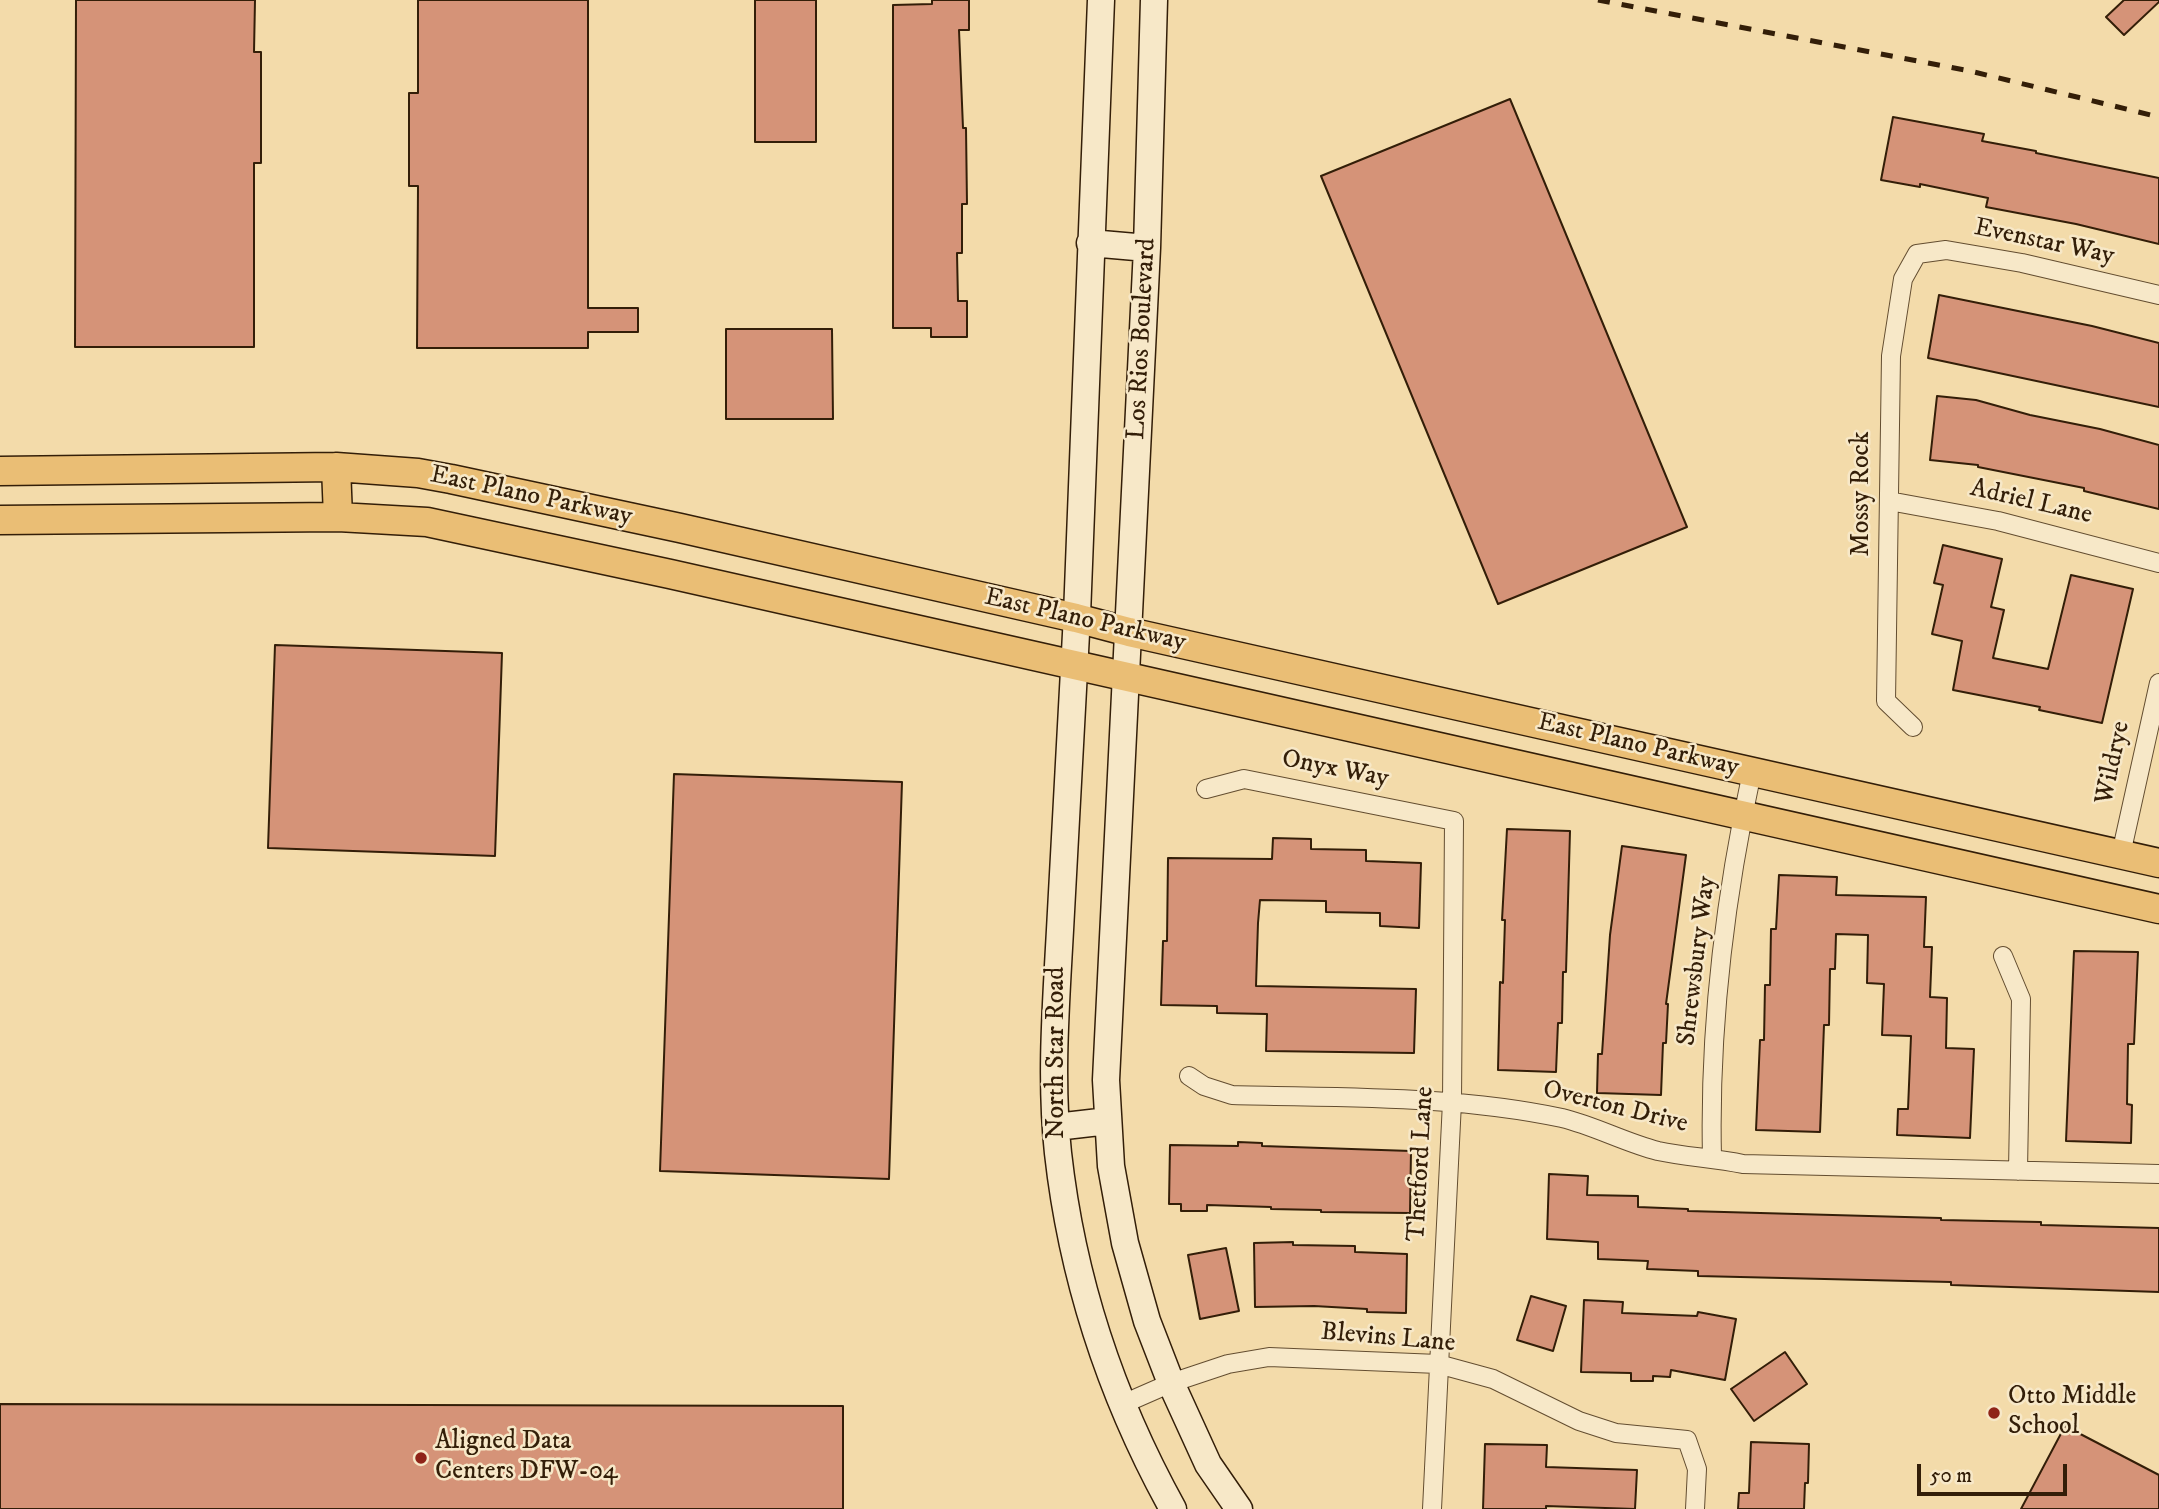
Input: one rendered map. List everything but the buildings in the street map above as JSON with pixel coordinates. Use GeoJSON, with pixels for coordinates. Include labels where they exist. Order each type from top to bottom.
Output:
{"type":"FeatureCollection","features":[{"type":"Feature","properties":{"kind":"main road","name":"Los Rios Boulevard"},"geometry":{"type":"LineString","coordinates":[[1076,618],[1101,0]]}},
{"type":"Feature","properties":{"kind":"main road","name":"Los Rios Boulevard"},"geometry":{"type":"LineString","coordinates":[[1126,677],[1147,248],[1154,0]]}},
{"type":"Feature","properties":{"kind":"main road"},"geometry":{"type":"LineString","coordinates":[[1090,243],[1147,248]]}},
{"type":"Feature","properties":{"kind":"main road"},"geometry":{"type":"LineString","coordinates":[[337,467],[338,517]]}},
{"type":"Feature","properties":{"kind":"main road","name":"East Plano Parkway"},"geometry":{"type":"LineString","coordinates":[[0,471],[337,467],[418,473],[680,528],[1129,632],[2159,863]]}},
{"type":"Feature","properties":{"kind":"main road","name":"East Plano Parkway"},"geometry":{"type":"LineString","coordinates":[[0,520],[338,517],[427,522],[670,574],[2159,909]]}},
{"type":"Feature","properties":{"kind":"main road"},"geometry":{"type":"LineString","coordinates":[[670,574],[680,528]]}},
{"type":"Feature","properties":{"kind":"main road","name":"North Star Road"},"geometry":{"type":"LineString","coordinates":[[1076,618],[1053,1062],[1056,1127],[1068,1225],[1084,1291],[1123,1404],[1145,1458],[1173,1509]]}},
{"type":"Feature","properties":{"kind":"main road","name":"North Star Road"},"geometry":{"type":"LineString","coordinates":[[1126,677],[1105,1080],[1111,1166],[1125,1243],[1147,1321],[1171,1383],[1208,1464],[1239,1509]]}},
{"type":"Feature","properties":{"kind":"main road"},"geometry":{"type":"LineString","coordinates":[[1419,742],[1429,699]]}},
{"type":"Feature","properties":{"kind":"main road"},"geometry":{"type":"LineString","coordinates":[[1056,1127],[1108,1121]]}},
{"type":"Feature","properties":{"kind":"street","name":"Evenstar Way"},"geometry":{"type":"LineString","coordinates":[[1917,254],[1946,250],[1958,252],[2022,263],[2159,295]]}},
{"type":"Feature","properties":{"kind":"street","name":"Mossy Rock"},"geometry":{"type":"LineString","coordinates":[[1913,727],[1886,701],[1891,356],[1903,278],[1917,254]]}},
{"type":"Feature","properties":{"kind":"street","name":"Adriel Lane"},"geometry":{"type":"LineString","coordinates":[[1889,501],[1998,522],[2159,562]]}},
{"type":"Feature","properties":{"kind":"street","name":"Wildrye"},"geometry":{"type":"LineString","coordinates":[[2121,854],[2159,683]]}},
{"type":"Feature","properties":{"kind":"street","name":"Shrewsbury Way"},"geometry":{"type":"LineString","coordinates":[[1712,1157],[1710,1090],[1721,967],[1743,815],[1752,772]]}},
{"type":"Feature","properties":{"kind":"street","name":"Onyx Way"},"geometry":{"type":"LineString","coordinates":[[1206,789],[1244,779],[1454,821]]}},
{"type":"Feature","properties":{"kind":"street","name":"Thetford Lane"},"geometry":{"type":"LineString","coordinates":[[1432,1509],[1452,1102],[1454,821]]}},
{"type":"Feature","properties":{"kind":"street"},"geometry":{"type":"LineString","coordinates":[[2003,956],[2021,999],[2018,1171]]}},
{"type":"Feature","properties":{"kind":"street","name":"Overton Drive"},"geometry":{"type":"LineString","coordinates":[[1189,1076],[1204,1086],[1232,1095],[1452,1102],[1563,1119],[1658,1151],[1712,1157],[1743,1164],[2159,1174]]}},
{"type":"Feature","properties":{"kind":"street","name":"Blevins Lane"},"geometry":{"type":"LineString","coordinates":[[1123,1404],[1171,1383],[1228,1364],[1269,1357],[1438,1364],[1493,1379],[1578,1421],[1616,1433],[1687,1440],[1697,1469],[1695,1509]]}},
{"type":"Feature","properties":{"kind":"railway"},"geometry":{"type":"LineString","coordinates":[[1598,0],[1970,71],[2159,117]]}},
{"type":"Feature","properties":{"kind":"place","name":"Otto Middle School"},"geometry":{"type":"Point","coordinates":[1994,1413]}},
{"type":"Feature","properties":{"kind":"place","name":"Aligned Data Centers DFW-04"},"geometry":{"type":"Point","coordinates":[421,1458]}}]}
